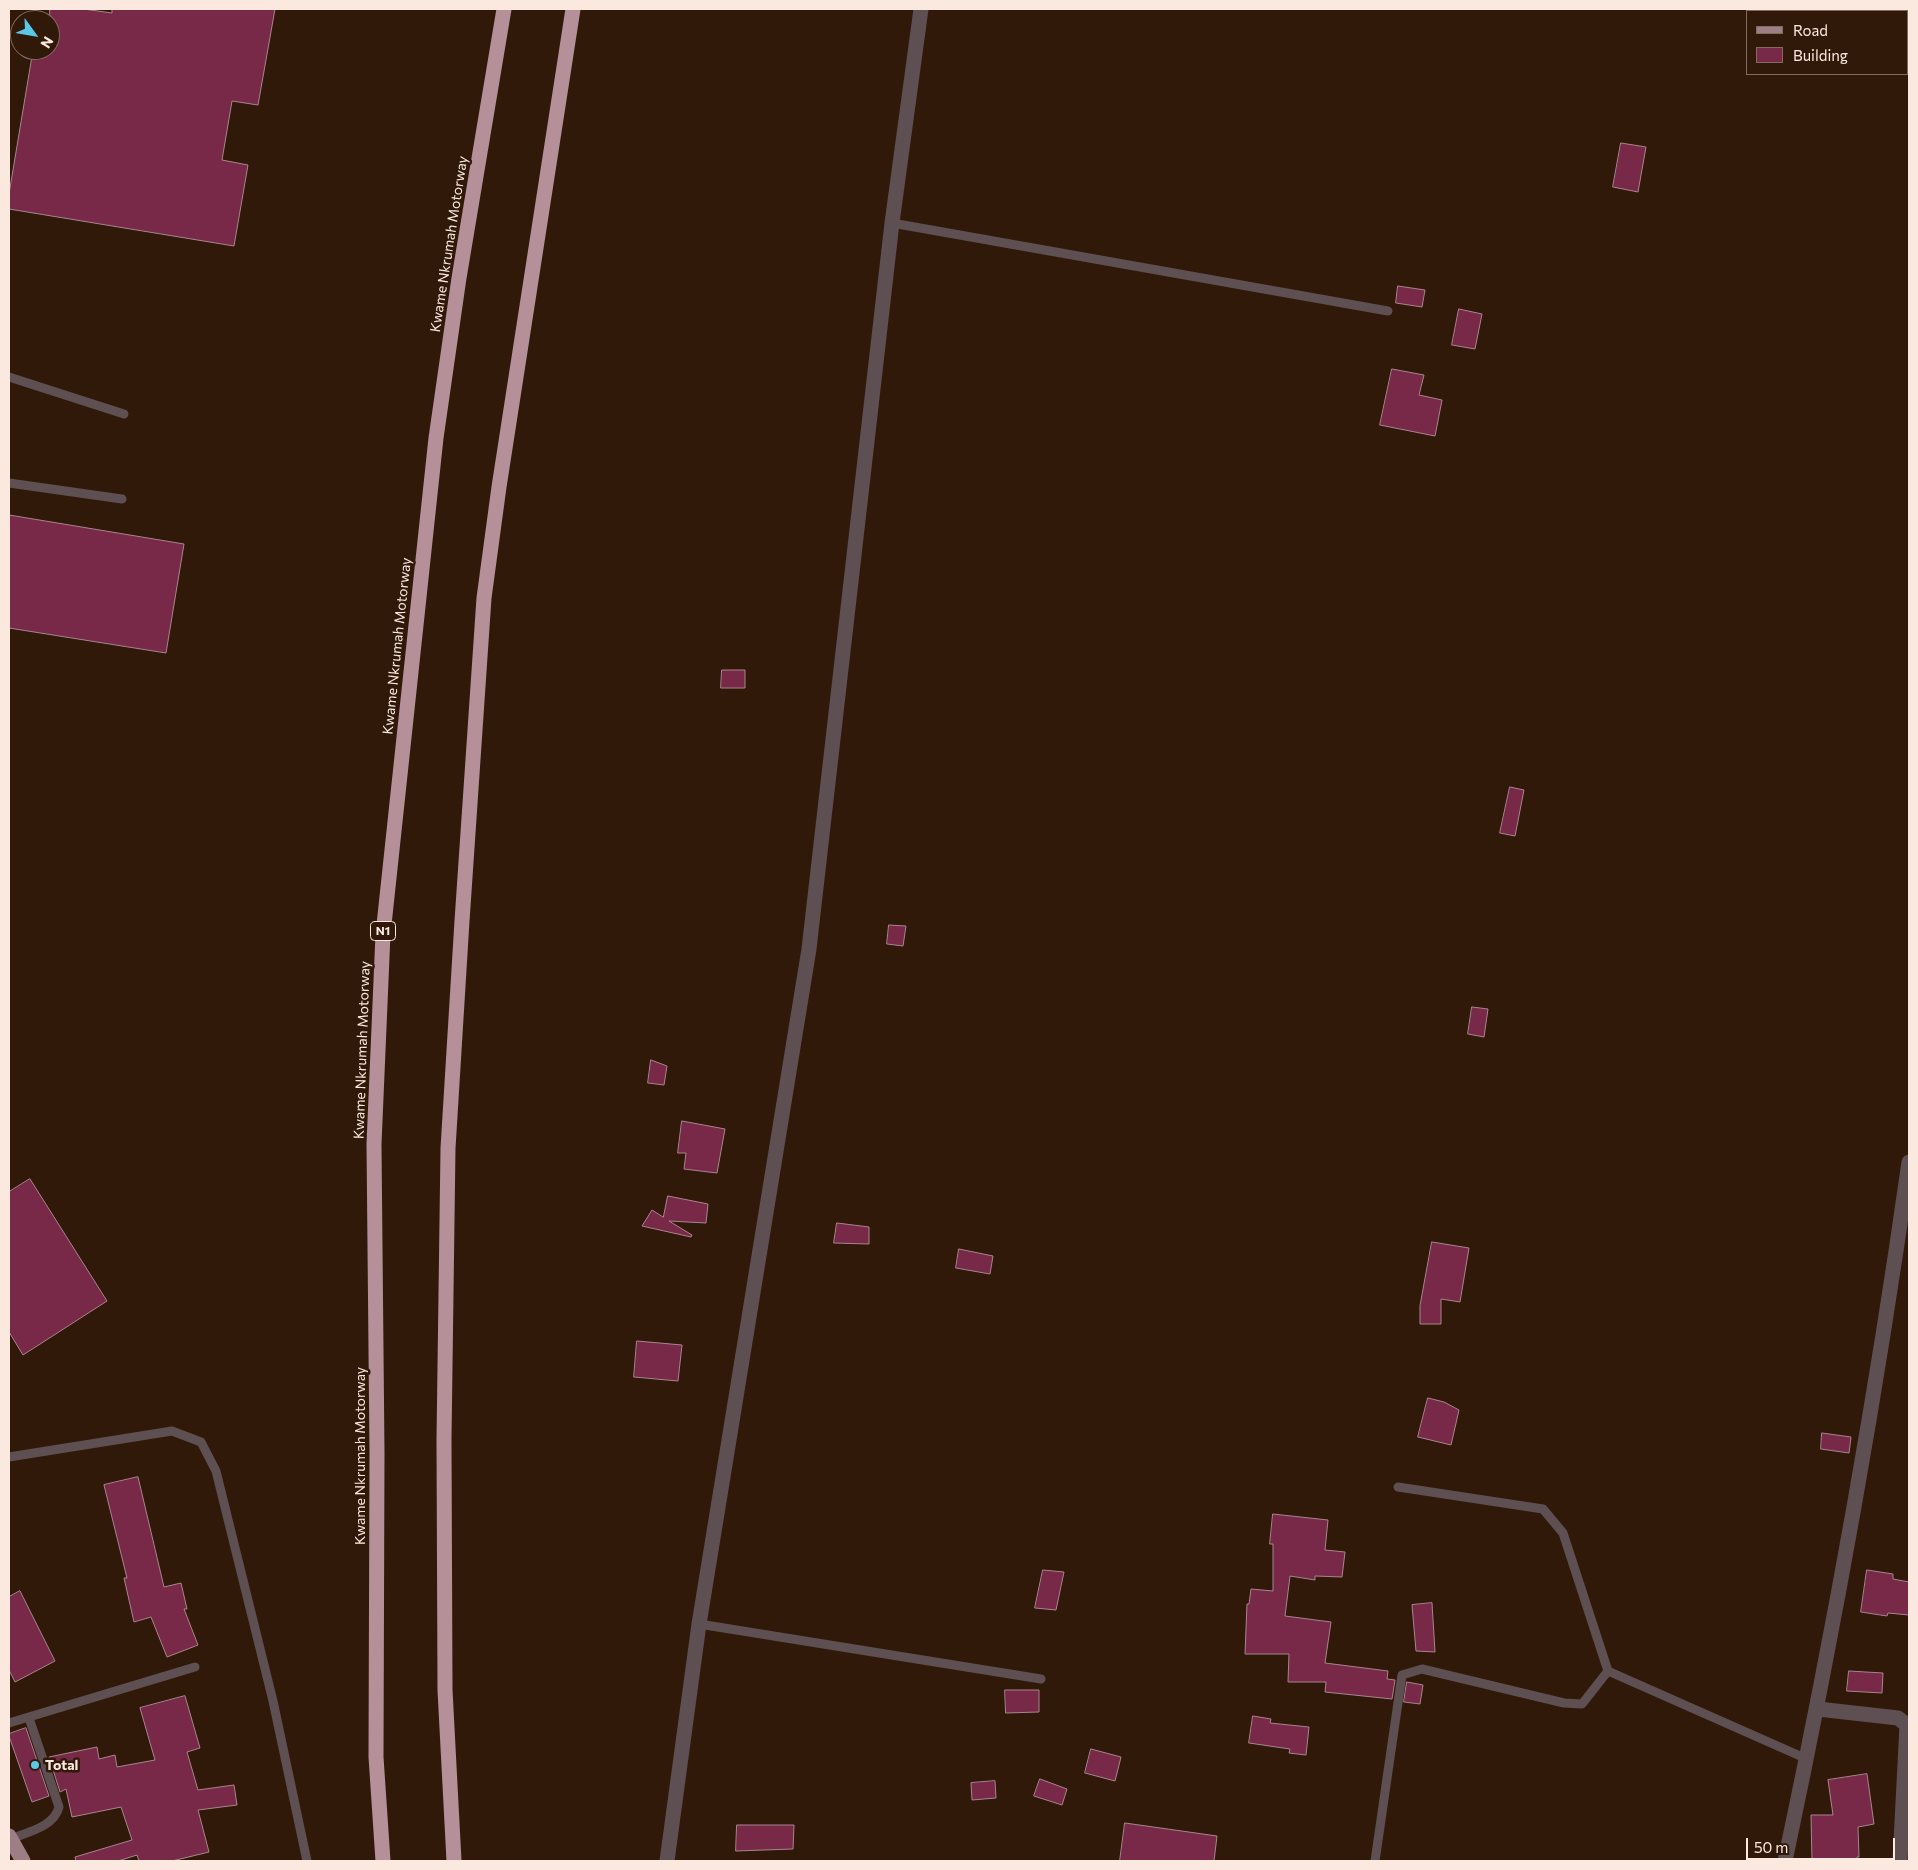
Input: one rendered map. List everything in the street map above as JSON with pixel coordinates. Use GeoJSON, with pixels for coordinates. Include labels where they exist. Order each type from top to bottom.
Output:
{"type":"FeatureCollection","features":[{"type":"Feature","properties":{"kind":"highway","name":"Kwame Nkrumah Motorway"},"geometry":{"type":"LineString","coordinates":[[383,1861],[376,1757],[374,1144],[383,934],[436,438],[459,278],[504,9]]}},
{"type":"Feature","properties":{"kind":"highway"},"geometry":{"type":"LineString","coordinates":[[454,1861],[445,1690],[444,1439],[448,1148],[462,921],[484,598],[505,448],[573,9]]}},
{"type":"Feature","properties":{"kind":"main road"},"geometry":{"type":"LineString","coordinates":[[9,1838],[23,1861]]}},
{"type":"Feature","properties":{"kind":"street"},"geometry":{"type":"LineString","coordinates":[[667,1861],[699,1624],[809,948],[892,223],[921,9]]}},
{"type":"Feature","properties":{"kind":"street"},"geometry":{"type":"LineString","coordinates":[[1785,1861],[1818,1709],[1891,1294],[1909,1162]]}},
{"type":"Feature","properties":{"kind":"street"},"geometry":{"type":"LineString","coordinates":[[1818,1709],[1898,1718],[1906,1725],[1900,1861]]}},
{"type":"Feature","properties":{"kind":"lane"},"geometry":{"type":"LineString","coordinates":[[892,223],[1388,311]]}},
{"type":"Feature","properties":{"kind":"lane"},"geometry":{"type":"LineString","coordinates":[[9,377],[124,414]]}},
{"type":"Feature","properties":{"kind":"lane"},"geometry":{"type":"LineString","coordinates":[[9,483],[122,499]]}},
{"type":"Feature","properties":{"kind":"lane"},"geometry":{"type":"LineString","coordinates":[[9,1457],[172,1431],[201,1442],[216,1471],[273,1701],[307,1861]]}},
{"type":"Feature","properties":{"kind":"lane"},"geometry":{"type":"LineString","coordinates":[[1398,1487],[1543,1509],[1564,1533],[1608,1671],[1807,1759]]}},
{"type":"Feature","properties":{"kind":"lane"},"geometry":{"type":"LineString","coordinates":[[699,1624],[1041,1679]]}},
{"type":"Feature","properties":{"kind":"lane"},"geometry":{"type":"LineString","coordinates":[[9,1723],[195,1667]]}},
{"type":"Feature","properties":{"kind":"lane"},"geometry":{"type":"LineString","coordinates":[[1376,1861],[1402,1675],[1422,1669],[1564,1703],[1582,1704],[1608,1671]]}},
{"type":"Feature","properties":{"kind":"lane"},"geometry":{"type":"LineString","coordinates":[[9,1838],[45,1825],[57,1814],[58,1807],[29,1718]]}},
{"type":"Feature","properties":{"kind":"building"},"geometry":{"type":"Polygon","coordinates":[[[83,9],[112,13],[112,9],[275,9],[258,105],[232,101],[222,160],[248,165],[234,246],[9,209],[9,194],[31,60],[60,60],[60,10],[50,10],[83,9]]]}},
{"type":"Feature","properties":{"kind":"building"},"geometry":{"type":"Polygon","coordinates":[[[1621,143],[1646,147],[1638,192],[1613,187],[1621,143]]]}},
{"type":"Feature","properties":{"kind":"building"},"geometry":{"type":"Polygon","coordinates":[[[1398,286],[1425,290],[1422,307],[1396,303],[1398,286]]]}},
{"type":"Feature","properties":{"kind":"building"},"geometry":{"type":"Polygon","coordinates":[[[1459,309],[1482,314],[1475,349],[1452,345],[1459,309]]]}},
{"type":"Feature","properties":{"kind":"building"},"geometry":{"type":"Polygon","coordinates":[[[1392,369],[1424,375],[1419,395],[1442,400],[1435,436],[1380,425],[1392,369]]]}},
{"type":"Feature","properties":{"kind":"building"},"geometry":{"type":"Polygon","coordinates":[[[9,515],[184,544],[166,653],[9,628],[9,515]]]}},
{"type":"Feature","properties":{"kind":"building"},"geometry":{"type":"Polygon","coordinates":[[[722,670],[745,670],[745,688],[721,688],[722,670]]]}},
{"type":"Feature","properties":{"kind":"building"},"geometry":{"type":"Polygon","coordinates":[[[1510,787],[1524,790],[1515,836],[1500,833],[1510,787]]]}},
{"type":"Feature","properties":{"kind":"building"},"geometry":{"type":"Polygon","coordinates":[[[889,925],[906,926],[903,946],[887,944],[889,925]]]}},
{"type":"Feature","properties":{"kind":"building"},"geometry":{"type":"Polygon","coordinates":[[[1472,1007],[1488,1009],[1484,1037],[1468,1034],[1472,1007]]]}},
{"type":"Feature","properties":{"kind":"building"},"geometry":{"type":"Polygon","coordinates":[[[651,1060],[667,1066],[664,1085],[648,1083],[651,1060]]]}},
{"type":"Feature","properties":{"kind":"building"},"geometry":{"type":"Polygon","coordinates":[[[682,1121],[725,1129],[717,1173],[684,1169],[686,1153],[678,1153],[682,1121]]]}},
{"type":"Feature","properties":{"kind":"building"},"geometry":{"type":"Polygon","coordinates":[[[30,1179],[107,1301],[23,1355],[9,1332],[9,1192],[30,1179]]]}},
{"type":"Feature","properties":{"kind":"building"},"geometry":{"type":"Polygon","coordinates":[[[668,1196],[708,1204],[706,1223],[669,1221],[692,1235],[691,1237],[642,1226],[652,1210],[663,1217],[668,1196]]]}},
{"type":"Feature","properties":{"kind":"building"},"geometry":{"type":"Polygon","coordinates":[[[837,1223],[869,1227],[869,1244],[834,1243],[837,1223]]]}},
{"type":"Feature","properties":{"kind":"building"},"geometry":{"type":"Polygon","coordinates":[[[1432,1242],[1469,1248],[1460,1302],[1441,1299],[1441,1324],[1420,1324],[1420,1306],[1432,1242]]]}},
{"type":"Feature","properties":{"kind":"building"},"geometry":{"type":"Polygon","coordinates":[[[959,1249],[993,1256],[990,1274],[956,1268],[959,1249]]]}},
{"type":"Feature","properties":{"kind":"building"},"geometry":{"type":"Polygon","coordinates":[[[637,1341],[682,1345],[678,1381],[634,1377],[637,1341]]]}},
{"type":"Feature","properties":{"kind":"building"},"geometry":{"type":"Polygon","coordinates":[[[1428,1398],[1444,1402],[1459,1410],[1451,1445],[1418,1437],[1428,1398]]]}},
{"type":"Feature","properties":{"kind":"building"},"geometry":{"type":"Polygon","coordinates":[[[1822,1433],[1851,1437],[1849,1453],[1821,1449],[1822,1433]]]}},
{"type":"Feature","properties":{"kind":"building"},"geometry":{"type":"Polygon","coordinates":[[[138,1477],[164,1587],[181,1583],[187,1609],[184,1609],[198,1645],[167,1657],[151,1617],[134,1622],[124,1578],[127,1578],[104,1485],[138,1477]]]}},
{"type":"Feature","properties":{"kind":"building"},"geometry":{"type":"Polygon","coordinates":[[[1273,1514],[1328,1520],[1325,1550],[1345,1552],[1342,1577],[1315,1576],[1315,1580],[1290,1576],[1285,1616],[1331,1622],[1325,1663],[1388,1671],[1387,1679],[1395,1680],[1392,1699],[1325,1692],[1326,1682],[1288,1682],[1289,1654],[1245,1654],[1247,1604],[1249,1604],[1251,1589],[1273,1591],[1273,1544],[1270,1544],[1273,1514]]]}},
{"type":"Feature","properties":{"kind":"building"},"geometry":{"type":"Polygon","coordinates":[[[1043,1570],[1064,1572],[1056,1610],[1035,1608],[1043,1570]]]}},
{"type":"Feature","properties":{"kind":"building"},"geometry":{"type":"Polygon","coordinates":[[[1867,1570],[1893,1574],[1893,1579],[1909,1582],[1909,1615],[1888,1613],[1887,1616],[1861,1612],[1867,1570]]]}},
{"type":"Feature","properties":{"kind":"building"},"geometry":{"type":"Polygon","coordinates":[[[20,1591],[55,1661],[15,1682],[9,1670],[9,1597],[20,1591]]]}},
{"type":"Feature","properties":{"kind":"building"},"geometry":{"type":"Polygon","coordinates":[[[1432,1603],[1435,1652],[1416,1651],[1412,1605],[1432,1603]]]}},
{"type":"Feature","properties":{"kind":"building"},"geometry":{"type":"Polygon","coordinates":[[[1849,1671],[1883,1673],[1882,1693],[1847,1691],[1849,1671]]]}},
{"type":"Feature","properties":{"kind":"building"},"geometry":{"type":"Polygon","coordinates":[[[1407,1682],[1423,1685],[1420,1704],[1404,1702],[1407,1682]]]}},
{"type":"Feature","properties":{"kind":"building"},"geometry":{"type":"Polygon","coordinates":[[[1005,1690],[1039,1690],[1039,1712],[1006,1713],[1005,1690]]]}},
{"type":"Feature","properties":{"kind":"building"},"geometry":{"type":"Polygon","coordinates":[[[185,1696],[200,1748],[187,1752],[198,1790],[234,1785],[237,1805],[198,1810],[209,1852],[172,1861],[139,1861],[137,1855],[118,1861],[76,1861],[75,1857],[132,1840],[121,1807],[72,1817],[66,1789],[60,1792],[49,1757],[97,1747],[99,1759],[115,1755],[117,1767],[155,1760],[140,1708],[185,1696]]]}},
{"type":"Feature","properties":{"kind":"building"},"geometry":{"type":"Polygon","coordinates":[[[1253,1716],[1271,1719],[1270,1723],[1309,1727],[1306,1755],[1289,1753],[1290,1749],[1249,1743],[1253,1716]]]}},
{"type":"Feature","properties":{"kind":"building"},"geometry":{"type":"Polygon","coordinates":[[[26,1728],[49,1796],[32,1802],[9,1736],[9,1734],[26,1728]]]}},
{"type":"Feature","properties":{"kind":"building"},"geometry":{"type":"Polygon","coordinates":[[[1091,1749],[1121,1757],[1115,1781],[1085,1773],[1091,1749]]]}},
{"type":"Feature","properties":{"kind":"building"},"geometry":{"type":"Polygon","coordinates":[[[1867,1774],[1874,1824],[1858,1827],[1859,1857],[1857,1857],[1857,1861],[1812,1861],[1811,1815],[1833,1815],[1828,1780],[1867,1774]]]}},
{"type":"Feature","properties":{"kind":"building"},"geometry":{"type":"Polygon","coordinates":[[[1040,1779],[1067,1789],[1062,1805],[1034,1796],[1040,1779]]]}},
{"type":"Feature","properties":{"kind":"building"},"geometry":{"type":"Polygon","coordinates":[[[995,1781],[996,1798],[972,1800],[971,1783],[995,1781]]]}},
{"type":"Feature","properties":{"kind":"building"},"geometry":{"type":"Polygon","coordinates":[[[1125,1823],[1217,1836],[1214,1861],[1120,1861],[1125,1823]]]}},
{"type":"Feature","properties":{"kind":"building"},"geometry":{"type":"Polygon","coordinates":[[[737,1825],[794,1825],[793,1849],[736,1851],[737,1825]]]}},
{"type":"Feature","properties":{"kind":"place","name":"Total"},"geometry":{"type":"Point","coordinates":[35,1765]}}]}
